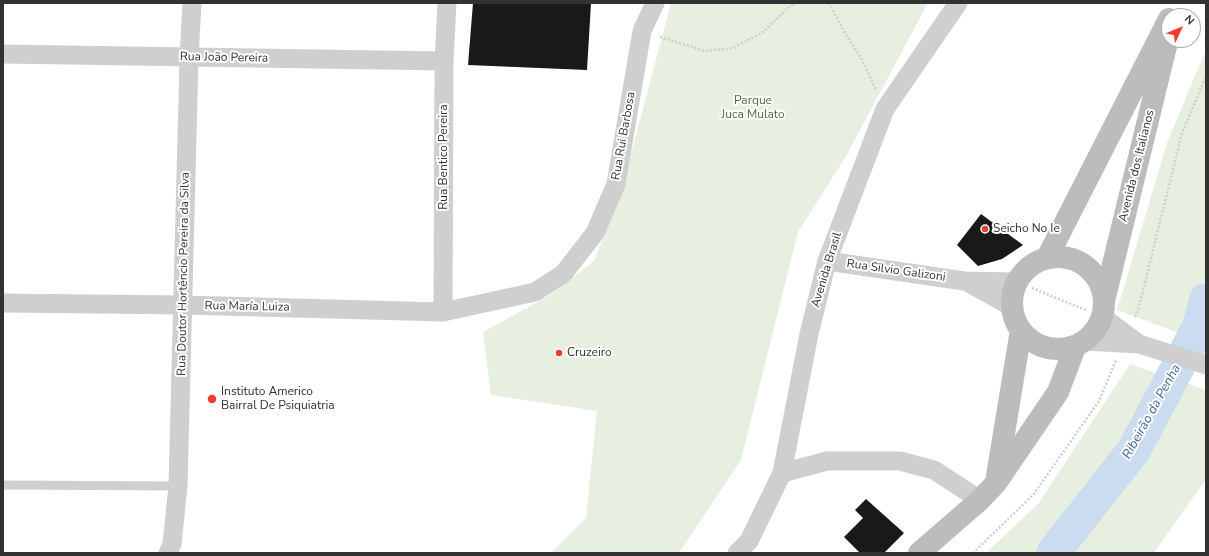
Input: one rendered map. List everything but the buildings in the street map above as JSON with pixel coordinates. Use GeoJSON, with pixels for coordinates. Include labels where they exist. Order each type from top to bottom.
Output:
{"type":"FeatureCollection","features":[{"type":"Feature","properties":{"kind":"main road"},"geometry":{"type":"LineString","coordinates":[[1047,258],[1161,35]]}},
{"type":"Feature","properties":{"kind":"main road","name":"Avenida dos Italianos"},"geometry":{"type":"LineString","coordinates":[[1104,307],[1166,48]]}},
{"type":"Feature","properties":{"kind":"main road"},"geometry":{"type":"LineString","coordinates":[[919,553],[980,500],[996,483],[1058,392],[1080,344],[1104,307],[1100,282],[1091,270],[1078,260],[1063,256],[1047,258],[1035,263],[1024,271],[1016,282],[1012,294],[1012,307],[1015,319],[1021,330],[1032,341],[1045,348],[1060,350],[1080,344]]}},
{"type":"Feature","properties":{"kind":"main road"},"geometry":{"type":"LineString","coordinates":[[996,483],[1021,330]]}},
{"type":"Feature","properties":{"kind":"street","name":"Rua Doutor Hortêncio Pereira da Silva"},"geometry":{"type":"LineString","coordinates":[[170,549],[178,486],[189,58],[192,3]]}},
{"type":"Feature","properties":{"kind":"street","name":"Rua Bentico Pereira"},"geometry":{"type":"LineString","coordinates":[[444,312],[444,61],[447,3]]}},
{"type":"Feature","properties":{"kind":"street","name":"Rua Rui Barbosa"},"geometry":{"type":"LineString","coordinates":[[444,312],[535,292],[563,274],[595,233],[616,184],[642,32],[655,3]]}},
{"type":"Feature","properties":{"kind":"street","name":"Avenida Brasil"},"geometry":{"type":"LineString","coordinates":[[737,553],[749,541],[782,473],[809,334],[828,261],[885,109],[958,3]]}},
{"type":"Feature","properties":{"kind":"street","name":"Rua João Pereira"},"geometry":{"type":"LineString","coordinates":[[3,54],[444,61]]}},
{"type":"Feature","properties":{"kind":"street","name":"Rua Silvio Galizoni"},"geometry":{"type":"LineString","coordinates":[[828,261],[964,281],[1016,282]]}},
{"type":"Feature","properties":{"kind":"street","name":"Rua Silvio Galizoni"},"geometry":{"type":"LineString","coordinates":[[964,281],[1012,307]]}},
{"type":"Feature","properties":{"kind":"street","name":"Rua María Luiza"},"geometry":{"type":"LineString","coordinates":[[3,303],[183,305],[444,312]]}},
{"type":"Feature","properties":{"kind":"street"},"geometry":{"type":"LineString","coordinates":[[1104,307],[1148,347]]}},
{"type":"Feature","properties":{"kind":"street"},"geometry":{"type":"LineString","coordinates":[[1080,344],[1148,347],[1206,366]]}},
{"type":"Feature","properties":{"kind":"street"},"geometry":{"type":"LineString","coordinates":[[782,473],[827,462],[900,460],[934,470],[980,500]]}},
{"type":"Feature","properties":{"kind":"lane"},"geometry":{"type":"LineString","coordinates":[[3,485],[178,486]]}},
{"type":"Feature","properties":{"kind":"path"},"geometry":{"type":"LineString","coordinates":[[642,32],[705,51],[733,48],[763,32],[789,7],[796,3]]}},
{"type":"Feature","properties":{"kind":"path"},"geometry":{"type":"LineString","coordinates":[[828,3],[862,60],[885,109]]}},
{"type":"Feature","properties":{"kind":"path"},"geometry":{"type":"LineString","coordinates":[[1016,282],[1104,307]]}},
{"type":"Feature","properties":{"kind":"green space","name":"Parque Juca Mulato"},"geometry":{"type":"Polygon","coordinates":[[[671,3],[928,3],[846,156],[798,232],[741,460],[679,553],[551,553],[586,518],[597,411],[491,395],[483,332],[547,297],[594,261],[621,192],[671,3]]]}},
{"type":"Feature","properties":{"kind":"green space"},"geometry":{"type":"Polygon","coordinates":[[[1206,50],[1206,343],[1117,310],[1168,140],[1206,50]]]}},
{"type":"Feature","properties":{"kind":"green space"},"geometry":{"type":"Polygon","coordinates":[[[1130,364],[1206,390],[1206,479],[1154,553],[986,553],[1038,504],[1130,364]]]}},
{"type":"Feature","properties":{"kind":"waterway","name":"Ribeirão da Penha"},"geometry":{"type":"LineString","coordinates":[[1053,553],[1134,450],[1199,327],[1206,300]]}},
{"type":"Feature","properties":{"kind":"place","name":"Seicho No Ie"},"geometry":{"type":"Point","coordinates":[985,229]}},
{"type":"Feature","properties":{"kind":"place","name":"Cruzeiro"},"geometry":{"type":"Point","coordinates":[559,353]}},
{"type":"Feature","properties":{"kind":"place","name":"Instituto Americo Bairral De Psiquiatria"},"geometry":{"type":"Point","coordinates":[212,399]}}]}
